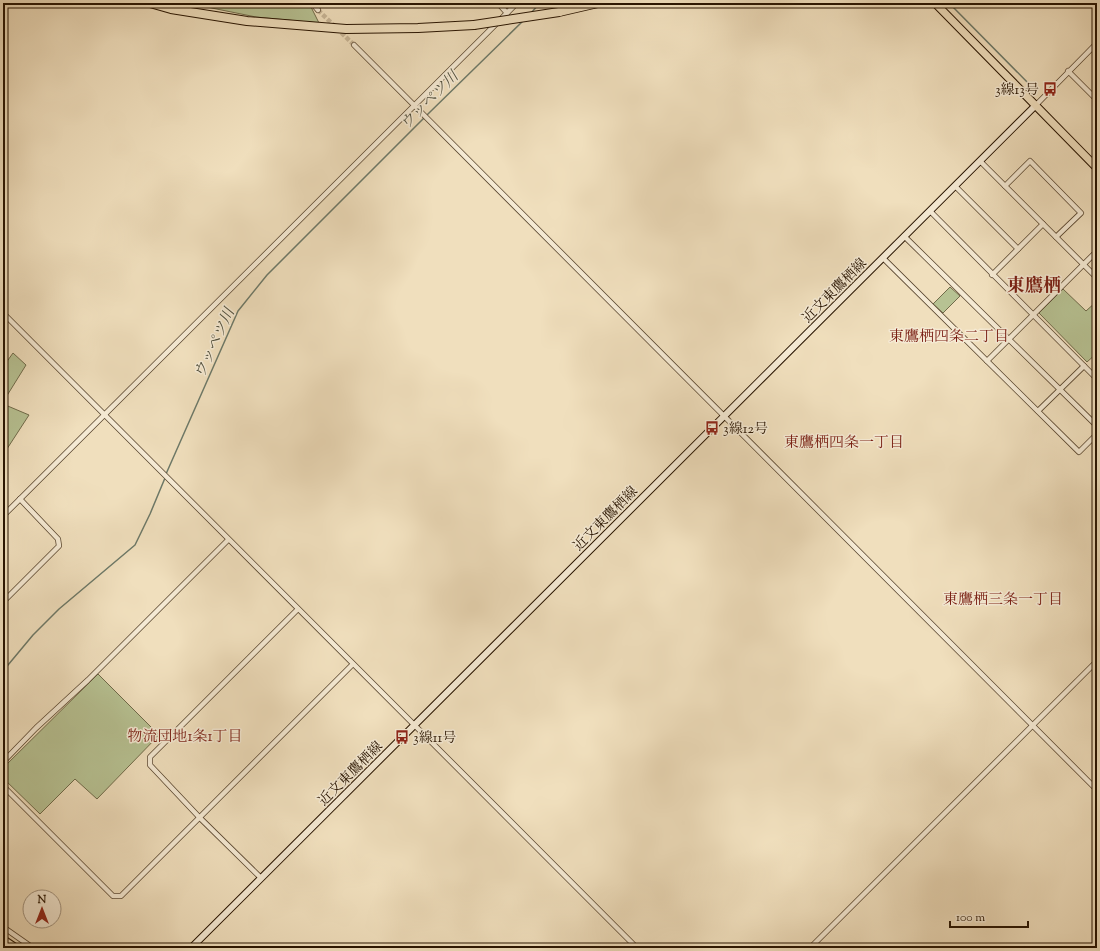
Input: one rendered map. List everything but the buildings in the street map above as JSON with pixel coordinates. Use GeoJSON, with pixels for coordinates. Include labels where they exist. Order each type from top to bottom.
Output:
{"type":"FeatureCollection","features":[{"type":"Feature","properties":{"kind":"highway"},"geometry":{"type":"LineString","coordinates":[[150,3],[171,9],[247,21],[346,29],[418,28],[474,25],[559,12],[598,3]]}},
{"type":"Feature","properties":{"kind":"highway"},"geometry":{"type":"LineString","coordinates":[[3,940],[15,948]]}},
{"type":"Feature","properties":{"kind":"main road"},"geometry":{"type":"LineString","coordinates":[[935,3],[1097,168]]}},
{"type":"Feature","properties":{"kind":"street"},"geometry":{"type":"LineString","coordinates":[[315,7],[321,3]]}},
{"type":"Feature","properties":{"kind":"street"},"geometry":{"type":"LineString","coordinates":[[356,3],[389,3]]}},
{"type":"Feature","properties":{"kind":"street"},"geometry":{"type":"LineString","coordinates":[[498,3],[507,12]]}},
{"type":"Feature","properties":{"kind":"street"},"geometry":{"type":"LineString","coordinates":[[3,516],[517,3]]}},
{"type":"Feature","properties":{"kind":"street"},"geometry":{"type":"LineString","coordinates":[[1035,106],[1097,43]]}},
{"type":"Feature","properties":{"kind":"street"},"geometry":{"type":"LineString","coordinates":[[354,45],[1097,790]]}},
{"type":"Feature","properties":{"kind":"street"},"geometry":{"type":"LineString","coordinates":[[1068,71],[1097,100]]}},
{"type":"Feature","properties":{"kind":"street","name":"近文東鷹栖線"},"geometry":{"type":"LineString","coordinates":[[191,948],[1035,106]]}},
{"type":"Feature","properties":{"kind":"street"},"geometry":{"type":"LineString","coordinates":[[980,161],[1097,278]]}},
{"type":"Feature","properties":{"kind":"street"},"geometry":{"type":"LineString","coordinates":[[1005,186],[1030,161],[1081,213],[1056,237]]}},
{"type":"Feature","properties":{"kind":"street"},"geometry":{"type":"LineString","coordinates":[[955,186],[1018,249]]}},
{"type":"Feature","properties":{"kind":"street"},"geometry":{"type":"LineString","coordinates":[[930,211],[1097,379]]}},
{"type":"Feature","properties":{"kind":"street"},"geometry":{"type":"LineString","coordinates":[[992,274],[1043,224]]}},
{"type":"Feature","properties":{"kind":"street"},"geometry":{"type":"LineString","coordinates":[[904,236],[1097,426]]}},
{"type":"Feature","properties":{"kind":"street"},"geometry":{"type":"LineString","coordinates":[[987,361],[1097,251]]}},
{"type":"Feature","properties":{"kind":"street"},"geometry":{"type":"LineString","coordinates":[[883,258],[1080,452],[1097,434]]}},
{"type":"Feature","properties":{"kind":"street"},"geometry":{"type":"LineString","coordinates":[[3,313],[160,470],[174,486],[637,948]]}},
{"type":"Feature","properties":{"kind":"street"},"geometry":{"type":"LineString","coordinates":[[1038,411],[1084,366]]}},
{"type":"Feature","properties":{"kind":"street"},"geometry":{"type":"LineString","coordinates":[[3,602],[59,546],[58,539],[20,499]]}},
{"type":"Feature","properties":{"kind":"street"},"geometry":{"type":"LineString","coordinates":[[3,762],[36,728],[88,680],[228,540]]}},
{"type":"Feature","properties":{"kind":"street"},"geometry":{"type":"LineString","coordinates":[[261,878],[200,818],[150,765],[150,757],[298,609]]}},
{"type":"Feature","properties":{"kind":"street"},"geometry":{"type":"LineString","coordinates":[[810,948],[1097,661]]}},
{"type":"Feature","properties":{"kind":"street"},"geometry":{"type":"LineString","coordinates":[[3,786],[113,896],[121,896],[353,664]]}},
{"type":"Feature","properties":{"kind":"street"},"geometry":{"type":"LineString","coordinates":[[3,927],[33,948]]}},
{"type":"Feature","properties":{"kind":"green space"},"geometry":{"type":"Polygon","coordinates":[[[187,3],[309,3],[319,23],[256,17],[187,3]]]}},
{"type":"Feature","properties":{"kind":"green space"},"geometry":{"type":"Polygon","coordinates":[[[950,287],[960,296],[943,313],[933,304],[950,287]]]}},
{"type":"Feature","properties":{"kind":"green space"},"geometry":{"type":"Polygon","coordinates":[[[1063,289],[1086,311],[1097,301],[1097,353],[1087,362],[1039,313],[1063,289]]]}},
{"type":"Feature","properties":{"kind":"green space"},"geometry":{"type":"Polygon","coordinates":[[[13,353],[26,365],[3,402],[3,367],[13,353]]]}},
{"type":"Feature","properties":{"kind":"green space"},"geometry":{"type":"Polygon","coordinates":[[[3,404],[29,415],[3,455],[3,404]]]}},
{"type":"Feature","properties":{"kind":"green space"},"geometry":{"type":"Polygon","coordinates":[[[98,674],[159,735],[97,799],[75,779],[40,814],[3,778],[3,768],[98,674]]]}},
{"type":"Feature","properties":{"kind":"waterway","name":"ウッペツ川"},"geometry":{"type":"LineString","coordinates":[[531,13],[540,3]]}},
{"type":"Feature","properties":{"kind":"waterway","name":"ウッペツ川"},"geometry":{"type":"LineString","coordinates":[[949,3],[1032,87]]}},
{"type":"Feature","properties":{"kind":"waterway","name":"ウッペツ川"},"geometry":{"type":"LineString","coordinates":[[166,474],[238,311],[267,275],[524,20]]}},
{"type":"Feature","properties":{"kind":"waterway","name":"ウッペツ川"},"geometry":{"type":"LineString","coordinates":[[3,671],[33,635],[59,609],[135,545],[165,478]]}},
{"type":"Feature","properties":{"kind":"tunnel"},"geometry":{"type":"LineString","coordinates":[[318,10],[354,45]]}},
{"type":"Feature","properties":{"kind":"place","name":"3線13号"},"geometry":{"type":"Point","coordinates":[1050,89]}},
{"type":"Feature","properties":{"kind":"place","name":"3線12号"},"geometry":{"type":"Point","coordinates":[712,428]}},
{"type":"Feature","properties":{"kind":"place","name":"3線11号"},"geometry":{"type":"Point","coordinates":[402,737]}},
{"type":"Feature","properties":{"kind":"district","name":"東鷹栖"},"geometry":{"type":"Point","coordinates":[1034,285]}},
{"type":"Feature","properties":{"kind":"district","name":"東鷹栖四条二丁目"},"geometry":{"type":"Point","coordinates":[949,336]}},
{"type":"Feature","properties":{"kind":"district","name":"東鷹栖四条一丁目"},"geometry":{"type":"Point","coordinates":[844,442]}},
{"type":"Feature","properties":{"kind":"district","name":"東鷹栖三条一丁目"},"geometry":{"type":"Point","coordinates":[1003,599]}},
{"type":"Feature","properties":{"kind":"district","name":"物流団地1条1丁目"},"geometry":{"type":"Point","coordinates":[185,736]}}]}
